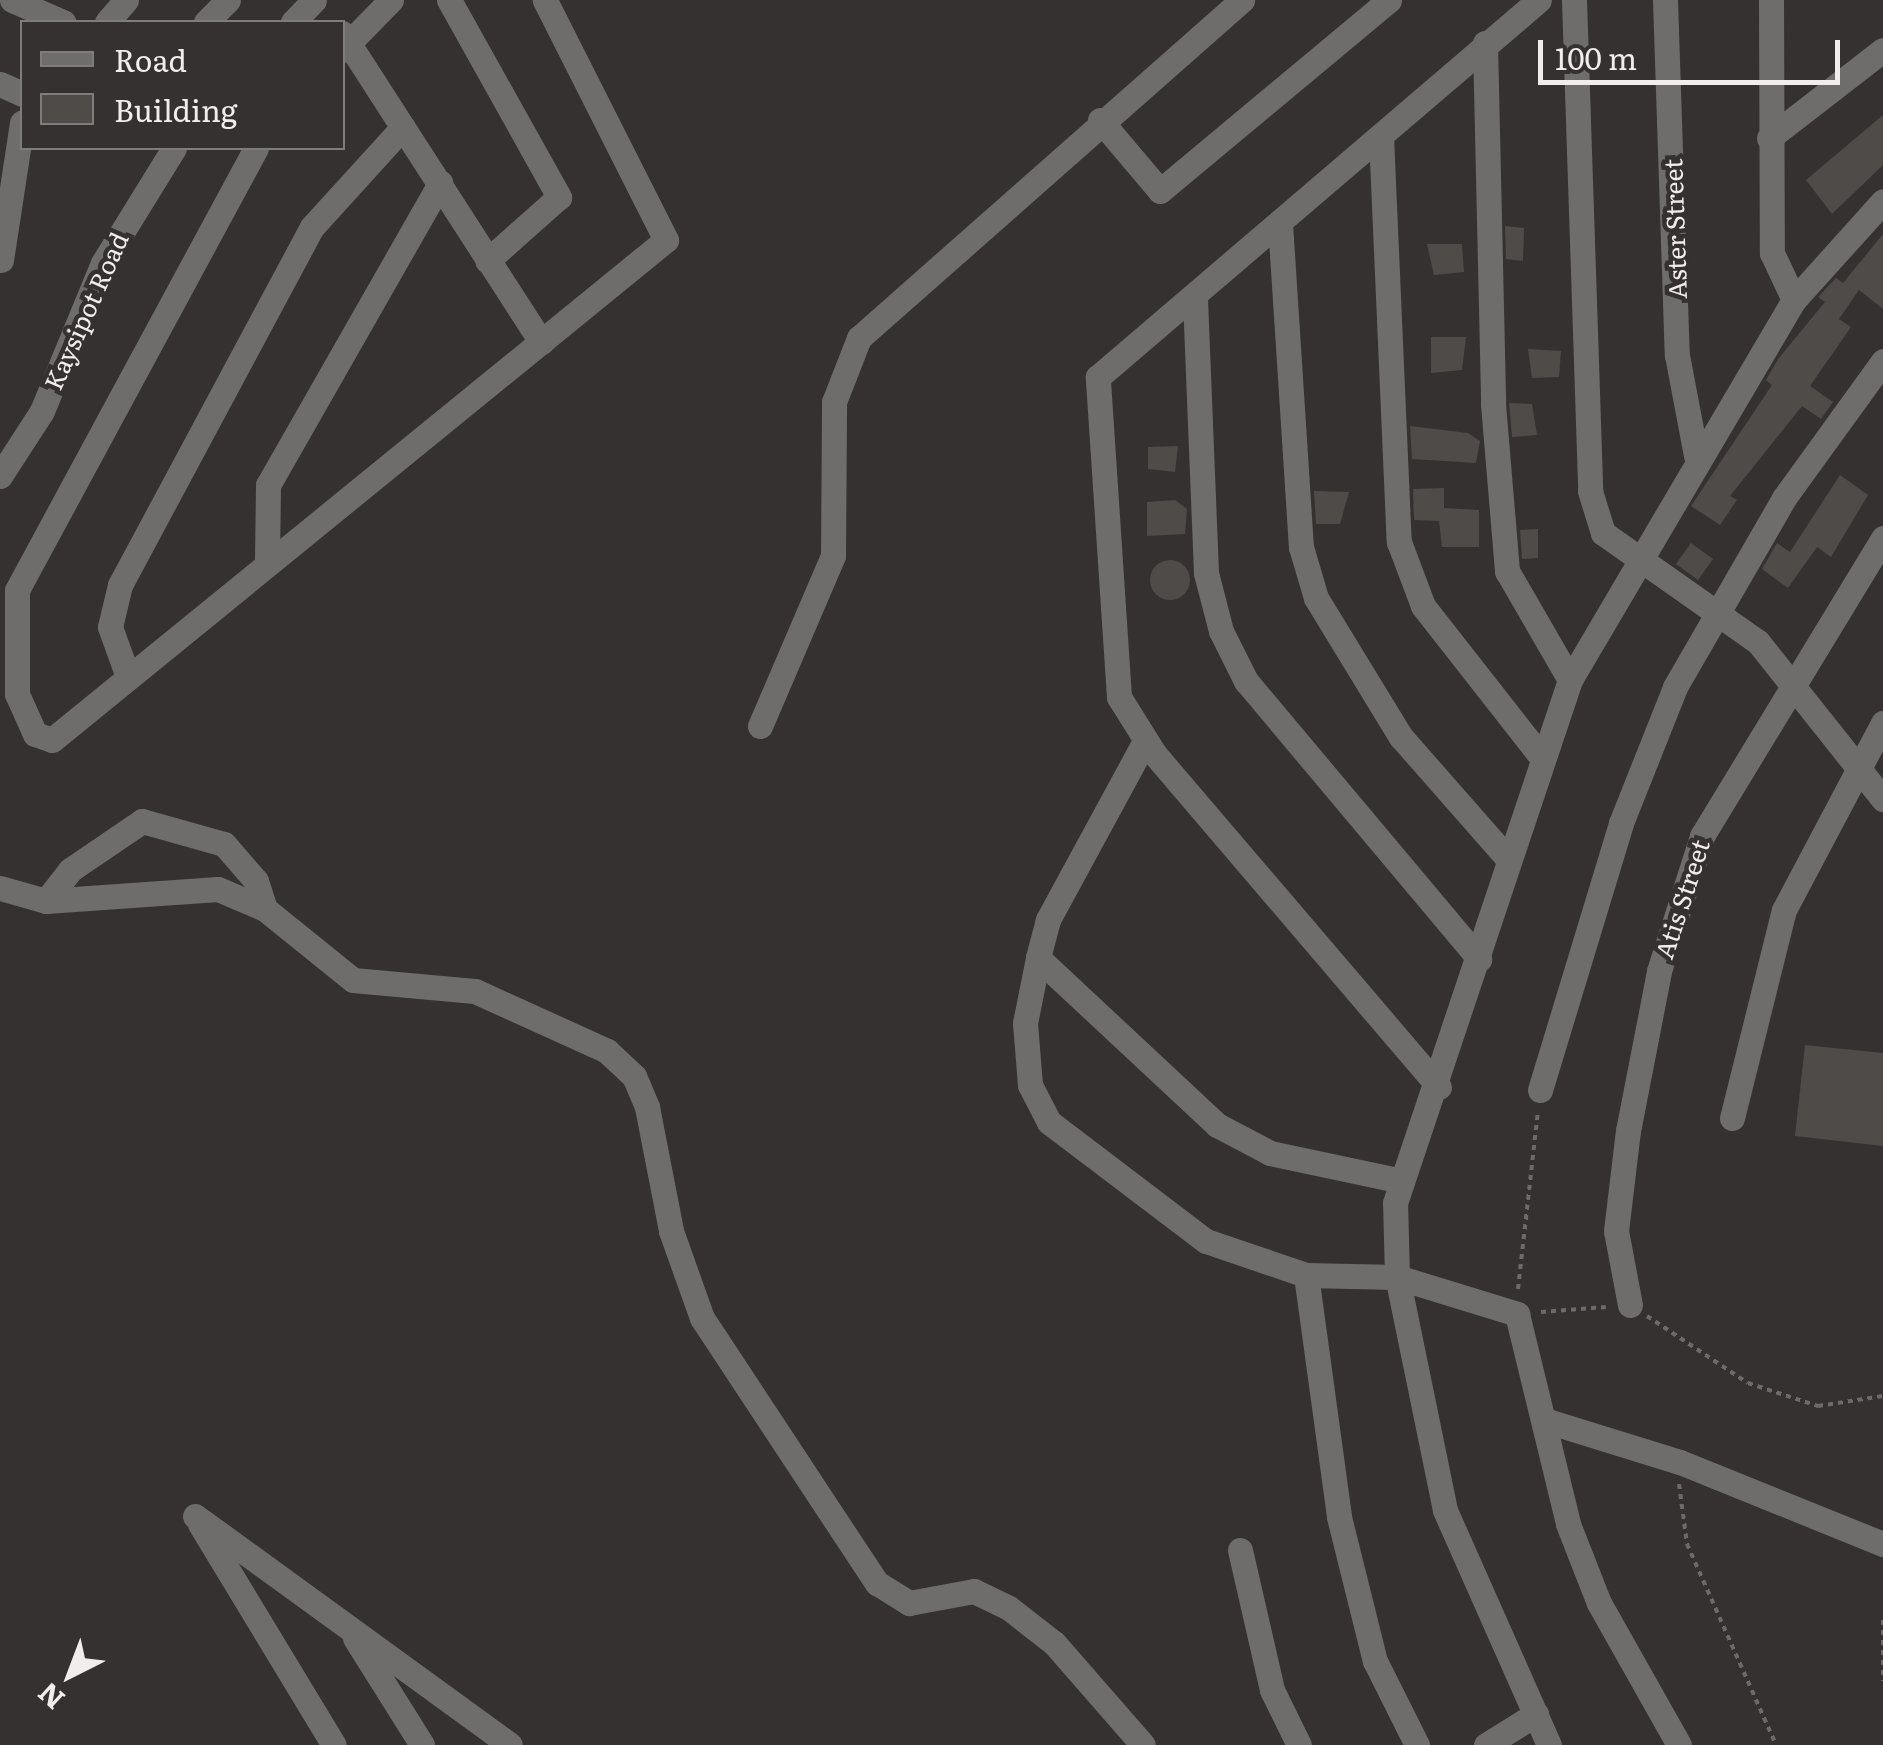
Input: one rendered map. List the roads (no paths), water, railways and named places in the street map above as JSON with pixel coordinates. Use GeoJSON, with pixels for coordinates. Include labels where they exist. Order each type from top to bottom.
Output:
{"type":"FeatureCollection","features":[{"type":"Feature","properties":{"kind":"street"},"geometry":{"type":"LineString","coordinates":[[12,0],[58,20]]}},
{"type":"Feature","properties":{"kind":"street"},"geometry":{"type":"LineString","coordinates":[[109,20],[126,0]]}},
{"type":"Feature","properties":{"kind":"street"},"geometry":{"type":"LineString","coordinates":[[208,20],[228,0]]}},
{"type":"Feature","properties":{"kind":"street"},"geometry":{"type":"LineString","coordinates":[[295,20],[317,0]]}},
{"type":"Feature","properties":{"kind":"street"},"geometry":{"type":"LineString","coordinates":[[345,35],[391,0]]}},
{"type":"Feature","properties":{"kind":"street"},"geometry":{"type":"LineString","coordinates":[[448,0],[559,197],[487,262]]}},
{"type":"Feature","properties":{"kind":"street"},"geometry":{"type":"LineString","coordinates":[[255,150],[17,590],[17,694],[35,734],[52,740],[267,558],[666,240],[545,0]]}},
{"type":"Feature","properties":{"kind":"street"},"geometry":{"type":"LineString","coordinates":[[760,726],[834,556],[842,367],[859,338],[1100,120],[1242,0]]}},
{"type":"Feature","properties":{"kind":"street"},"geometry":{"type":"LineString","coordinates":[[1100,120],[1160,191],[1389,0]]}},
{"type":"Feature","properties":{"kind":"street"},"geometry":{"type":"LineString","coordinates":[[1440,1086],[1145,741],[1119,697],[1098,377],[1195,299],[1539,0]]}},
{"type":"Feature","properties":{"kind":"street"},"geometry":{"type":"LineString","coordinates":[[1574,0],[1590,492],[1603,532],[1637,558],[1719,608],[1790,681],[1883,799]]}},
{"type":"Feature","properties":{"kind":"street","name":"Aster Street"},"geometry":{"type":"LineString","coordinates":[[1666,0],[1677,355],[1696,456]]}},
{"type":"Feature","properties":{"kind":"street"},"geometry":{"type":"LineString","coordinates":[[1771,0],[1768,138],[1772,253],[1794,300]]}},
{"type":"Feature","properties":{"kind":"street"},"geometry":{"type":"LineString","coordinates":[[345,41],[541,342]]}},
{"type":"Feature","properties":{"kind":"street"},"geometry":{"type":"LineString","coordinates":[[1485,44],[1493,404],[1507,571],[1570,680]]}},
{"type":"Feature","properties":{"kind":"street"},"geometry":{"type":"LineString","coordinates":[[1768,138],[1883,50]]}},
{"type":"Feature","properties":{"kind":"street"},"geometry":{"type":"LineString","coordinates":[[127,674],[110,626],[120,586],[312,227],[403,128]]}},
{"type":"Feature","properties":{"kind":"street"},"geometry":{"type":"LineString","coordinates":[[1,260],[20,136]]}},
{"type":"Feature","properties":{"kind":"street"},"geometry":{"type":"LineString","coordinates":[[1380,136],[1399,542],[1423,606],[1539,754]]}},
{"type":"Feature","properties":{"kind":"street","name":"Kaysipot Road"},"geometry":{"type":"LineString","coordinates":[[0,476],[42,410],[103,262],[173,150]]}},
{"type":"Feature","properties":{"kind":"street"},"geometry":{"type":"LineString","coordinates":[[267,558],[268,485],[440,183]]}},
{"type":"Feature","properties":{"kind":"street"},"geometry":{"type":"LineString","coordinates":[[1549,1745],[1446,1510],[1397,1277],[1402,1182],[1440,1086],[1539,754],[1570,680],[1696,456],[1794,300],[1883,201]]}},
{"type":"Feature","properties":{"kind":"street"},"geometry":{"type":"LineString","coordinates":[[1280,223],[1301,547],[1316,598],[1401,737],[1509,860]]}},
{"type":"Feature","properties":{"kind":"street"},"geometry":{"type":"LineString","coordinates":[[1195,299],[1206,573],[1222,631],[1246,681],[1479,960]]}},
{"type":"Feature","properties":{"kind":"street"},"geometry":{"type":"LineString","coordinates":[[1540,1090],[1622,823],[1719,608],[1883,360]]}},
{"type":"Feature","properties":{"kind":"street","name":"Atis Street"},"geometry":{"type":"LineString","coordinates":[[1630,1304],[1616,1232],[1659,971],[1702,836],[1790,681],[1883,538]]}},
{"type":"Feature","properties":{"kind":"street"},"geometry":{"type":"LineString","coordinates":[[1732,1118],[1784,910],[1856,766],[1883,723]]}},
{"type":"Feature","properties":{"kind":"street"},"geometry":{"type":"LineString","coordinates":[[1145,741],[1048,920],[1038,958],[1025,1023],[1030,1085],[1049,1122],[1206,1241],[1306,1275],[1397,1277],[1516,1314],[1568,1524],[1599,1603],[1679,1745]]}},
{"type":"Feature","properties":{"kind":"street"},"geometry":{"type":"LineString","coordinates":[[46,901],[70,870],[142,821],[224,844],[256,881],[264,909]]}},
{"type":"Feature","properties":{"kind":"street"},"geometry":{"type":"LineString","coordinates":[[0,888],[46,901],[170,886],[218,890],[264,909],[352,980],[474,991],[607,1051],[634,1076],[702,1318],[877,1583],[909,1604],[974,1591],[1008,1608],[1054,1643],[1143,1745]]}},
{"type":"Feature","properties":{"kind":"street"},"geometry":{"type":"LineString","coordinates":[[1038,958],[1218,1125],[1270,1153],[1402,1182]]}},
{"type":"Feature","properties":{"kind":"street"},"geometry":{"type":"LineString","coordinates":[[1306,1275],[1339,1517],[1375,1661],[1417,1745]]}},
{"type":"Feature","properties":{"kind":"street"},"geometry":{"type":"LineString","coordinates":[[1544,1420],[1680,1462],[1883,1544]]}},
{"type":"Feature","properties":{"kind":"street"},"geometry":{"type":"LineString","coordinates":[[334,1745],[195,1516],[507,1744]]}},
{"type":"Feature","properties":{"kind":"street"},"geometry":{"type":"LineString","coordinates":[[1240,1550],[1272,1690],[1300,1745]]}},
{"type":"Feature","properties":{"kind":"street"},"geometry":{"type":"LineString","coordinates":[[347,1626],[422,1745]]}},
{"type":"Feature","properties":{"kind":"street"},"geometry":{"type":"LineString","coordinates":[[1486,1745],[1536,1714]]}}]}
